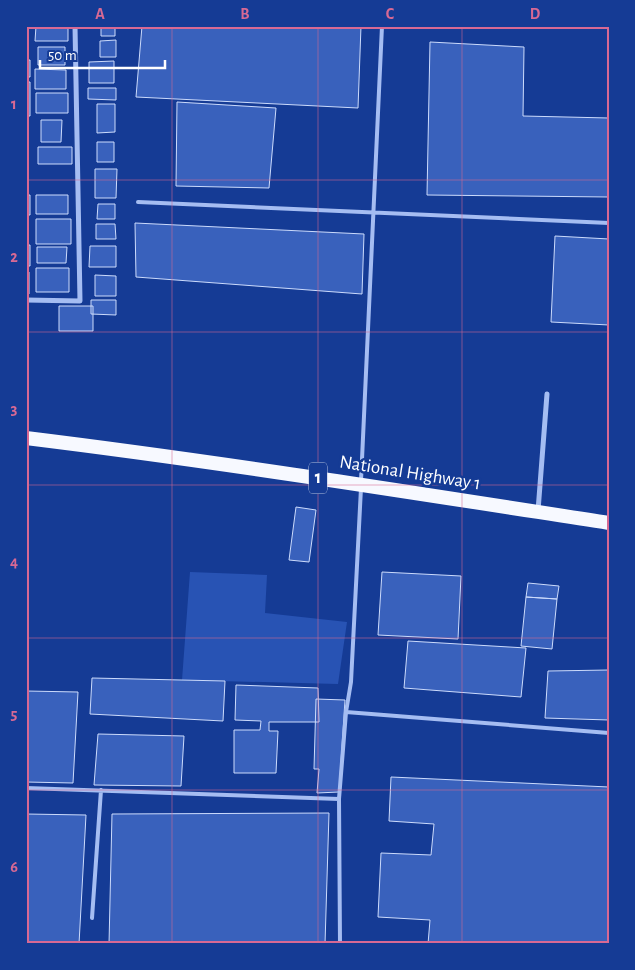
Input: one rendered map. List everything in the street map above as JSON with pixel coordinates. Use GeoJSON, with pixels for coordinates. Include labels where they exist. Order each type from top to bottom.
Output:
{"type":"FeatureCollection","features":[{"type":"Feature","properties":{"kind":"highway","name":"National Highway 1"},"geometry":{"type":"LineString","coordinates":[[26,438],[361,484],[609,523]]}},
{"type":"Feature","properties":{"kind":"street"},"geometry":{"type":"LineString","coordinates":[[26,300],[80,301],[74,26]]}},
{"type":"Feature","properties":{"kind":"street"},"geometry":{"type":"LineString","coordinates":[[538,512],[547,394]]}},
{"type":"Feature","properties":{"kind":"lane"},"geometry":{"type":"LineString","coordinates":[[340,944],[339,799],[346,712],[351,682],[382,26]]}},
{"type":"Feature","properties":{"kind":"lane"},"geometry":{"type":"LineString","coordinates":[[138,202],[609,223]]}},
{"type":"Feature","properties":{"kind":"lane"},"geometry":{"type":"LineString","coordinates":[[346,712],[609,734]]}},
{"type":"Feature","properties":{"kind":"lane"},"geometry":{"type":"LineString","coordinates":[[26,788],[339,799]]}},
{"type":"Feature","properties":{"kind":"lane"},"geometry":{"type":"LineString","coordinates":[[92,918],[100,790]]}},
{"type":"Feature","properties":{"kind":"shaded area"},"geometry":{"type":"Polygon","coordinates":[[[190,572],[267,575],[265,613],[347,622],[338,684],[182,680],[190,572]]]}},
{"type":"Feature","properties":{"kind":"building"},"geometry":{"type":"Polygon","coordinates":[[[36,26],[68,26],[68,41],[35,41],[36,26]]]}},
{"type":"Feature","properties":{"kind":"building"},"geometry":{"type":"Polygon","coordinates":[[[101,26],[115,26],[115,36],[101,36],[101,26]]]}},
{"type":"Feature","properties":{"kind":"building"},"geometry":{"type":"Polygon","coordinates":[[[142,26],[361,26],[358,108],[136,97],[142,26]]]}},
{"type":"Feature","properties":{"kind":"building"},"geometry":{"type":"Polygon","coordinates":[[[116,40],[116,57],[100,57],[100,41],[116,40]]]}},
{"type":"Feature","properties":{"kind":"building"},"geometry":{"type":"Polygon","coordinates":[[[430,42],[524,47],[523,116],[609,118],[609,197],[427,195],[430,42]]]}},
{"type":"Feature","properties":{"kind":"building"},"geometry":{"type":"Polygon","coordinates":[[[38,47],[65,47],[65,65],[38,65],[38,47]]]}},
{"type":"Feature","properties":{"kind":"building"},"geometry":{"type":"Polygon","coordinates":[[[26,60],[30,60],[30,77],[26,77],[26,60]]]}},
{"type":"Feature","properties":{"kind":"building"},"geometry":{"type":"Polygon","coordinates":[[[114,61],[114,83],[89,83],[89,62],[114,61]]]}},
{"type":"Feature","properties":{"kind":"building"},"geometry":{"type":"Polygon","coordinates":[[[35,69],[66,70],[66,89],[35,89],[35,69]]]}},
{"type":"Feature","properties":{"kind":"building"},"geometry":{"type":"Polygon","coordinates":[[[26,82],[30,82],[30,116],[26,116],[26,82]]]}},
{"type":"Feature","properties":{"kind":"building"},"geometry":{"type":"Polygon","coordinates":[[[88,88],[116,88],[116,100],[88,99],[88,88]]]}},
{"type":"Feature","properties":{"kind":"building"},"geometry":{"type":"Polygon","coordinates":[[[36,93],[68,93],[68,113],[36,113],[36,93]]]}},
{"type":"Feature","properties":{"kind":"building"},"geometry":{"type":"Polygon","coordinates":[[[177,102],[276,108],[269,188],[176,186],[177,102]]]}},
{"type":"Feature","properties":{"kind":"building"},"geometry":{"type":"Polygon","coordinates":[[[97,104],[115,104],[115,132],[97,133],[97,104]]]}},
{"type":"Feature","properties":{"kind":"building"},"geometry":{"type":"Polygon","coordinates":[[[41,120],[62,120],[61,142],[41,142],[41,120]]]}},
{"type":"Feature","properties":{"kind":"building"},"geometry":{"type":"Polygon","coordinates":[[[26,121],[28,121],[28,142],[26,142],[26,121]]]}},
{"type":"Feature","properties":{"kind":"building"},"geometry":{"type":"Polygon","coordinates":[[[97,142],[114,142],[114,162],[97,162],[97,142]]]}},
{"type":"Feature","properties":{"kind":"building"},"geometry":{"type":"Polygon","coordinates":[[[26,145],[28,145],[28,168],[26,168],[26,145]]]}},
{"type":"Feature","properties":{"kind":"building"},"geometry":{"type":"Polygon","coordinates":[[[38,147],[72,147],[72,164],[38,164],[38,147]]]}},
{"type":"Feature","properties":{"kind":"building"},"geometry":{"type":"Polygon","coordinates":[[[95,169],[117,169],[116,198],[95,198],[95,169]]]}},
{"type":"Feature","properties":{"kind":"building"},"geometry":{"type":"Polygon","coordinates":[[[26,195],[30,195],[30,215],[26,215],[26,195]]]}},
{"type":"Feature","properties":{"kind":"building"},"geometry":{"type":"Polygon","coordinates":[[[36,195],[68,195],[68,214],[36,214],[36,195]]]}},
{"type":"Feature","properties":{"kind":"building"},"geometry":{"type":"Polygon","coordinates":[[[98,204],[115,204],[115,219],[97,219],[98,204]]]}},
{"type":"Feature","properties":{"kind":"building"},"geometry":{"type":"Polygon","coordinates":[[[36,219],[71,219],[71,244],[36,244],[36,219]]]}},
{"type":"Feature","properties":{"kind":"building"},"geometry":{"type":"Polygon","coordinates":[[[135,223],[364,234],[362,294],[136,277],[135,223]]]}},
{"type":"Feature","properties":{"kind":"building"},"geometry":{"type":"Polygon","coordinates":[[[96,224],[115,224],[116,239],[96,239],[96,224]]]}},
{"type":"Feature","properties":{"kind":"building"},"geometry":{"type":"Polygon","coordinates":[[[555,236],[609,239],[609,325],[551,322],[555,236]]]}},
{"type":"Feature","properties":{"kind":"building"},"geometry":{"type":"Polygon","coordinates":[[[26,245],[30,245],[30,266],[26,266],[26,245]]]}},
{"type":"Feature","properties":{"kind":"building"},"geometry":{"type":"Polygon","coordinates":[[[90,246],[116,246],[116,267],[89,267],[90,246]]]}},
{"type":"Feature","properties":{"kind":"building"},"geometry":{"type":"Polygon","coordinates":[[[37,247],[67,247],[66,263],[37,263],[37,247]]]}},
{"type":"Feature","properties":{"kind":"building"},"geometry":{"type":"Polygon","coordinates":[[[36,268],[69,268],[69,292],[36,292],[36,268]]]}},
{"type":"Feature","properties":{"kind":"building"},"geometry":{"type":"Polygon","coordinates":[[[26,272],[29,272],[29,294],[26,294],[26,272]]]}},
{"type":"Feature","properties":{"kind":"building"},"geometry":{"type":"Polygon","coordinates":[[[95,275],[116,276],[116,296],[95,296],[95,275]]]}},
{"type":"Feature","properties":{"kind":"building"},"geometry":{"type":"Polygon","coordinates":[[[91,300],[116,300],[116,315],[91,314],[91,300]]]}},
{"type":"Feature","properties":{"kind":"building"},"geometry":{"type":"Polygon","coordinates":[[[59,306],[93,306],[93,331],[59,331],[59,306]]]}},
{"type":"Feature","properties":{"kind":"building"},"geometry":{"type":"Polygon","coordinates":[[[296,507],[316,510],[309,562],[289,560],[296,507]]]}},
{"type":"Feature","properties":{"kind":"building"},"geometry":{"type":"Polygon","coordinates":[[[382,572],[461,576],[458,639],[378,635],[382,572]]]}},
{"type":"Feature","properties":{"kind":"building"},"geometry":{"type":"Polygon","coordinates":[[[528,583],[559,586],[557,599],[526,597],[528,583]]]}},
{"type":"Feature","properties":{"kind":"building"},"geometry":{"type":"Polygon","coordinates":[[[526,597],[557,599],[552,649],[521,646],[526,597]]]}},
{"type":"Feature","properties":{"kind":"building"},"geometry":{"type":"Polygon","coordinates":[[[408,641],[526,648],[521,697],[404,688],[408,641]]]}},
{"type":"Feature","properties":{"kind":"building"},"geometry":{"type":"Polygon","coordinates":[[[609,670],[609,720],[545,718],[548,671],[609,670]]]}},
{"type":"Feature","properties":{"kind":"building"},"geometry":{"type":"Polygon","coordinates":[[[92,678],[225,681],[223,721],[90,714],[92,678]]]}},
{"type":"Feature","properties":{"kind":"building"},"geometry":{"type":"Polygon","coordinates":[[[236,685],[318,688],[319,722],[269,722],[269,731],[278,731],[276,773],[234,773],[234,730],[260,730],[261,721],[235,720],[236,685]]]}},
{"type":"Feature","properties":{"kind":"building"},"geometry":{"type":"Polygon","coordinates":[[[26,691],[78,692],[73,783],[26,782],[26,691]]]}},
{"type":"Feature","properties":{"kind":"building"},"geometry":{"type":"Polygon","coordinates":[[[316,699],[345,700],[339,792],[317,793],[319,769],[314,769],[316,699]]]}},
{"type":"Feature","properties":{"kind":"building"},"geometry":{"type":"Polygon","coordinates":[[[98,734],[184,736],[181,786],[94,785],[98,734]]]}},
{"type":"Feature","properties":{"kind":"building"},"geometry":{"type":"Polygon","coordinates":[[[391,777],[609,787],[609,944],[428,944],[430,920],[378,917],[381,853],[431,855],[434,824],[389,821],[391,777]]]}},
{"type":"Feature","properties":{"kind":"building"},"geometry":{"type":"Polygon","coordinates":[[[329,813],[325,944],[109,944],[112,814],[329,813]]]}},
{"type":"Feature","properties":{"kind":"building"},"geometry":{"type":"Polygon","coordinates":[[[26,814],[86,815],[79,944],[26,944],[26,814]]]}}]}
